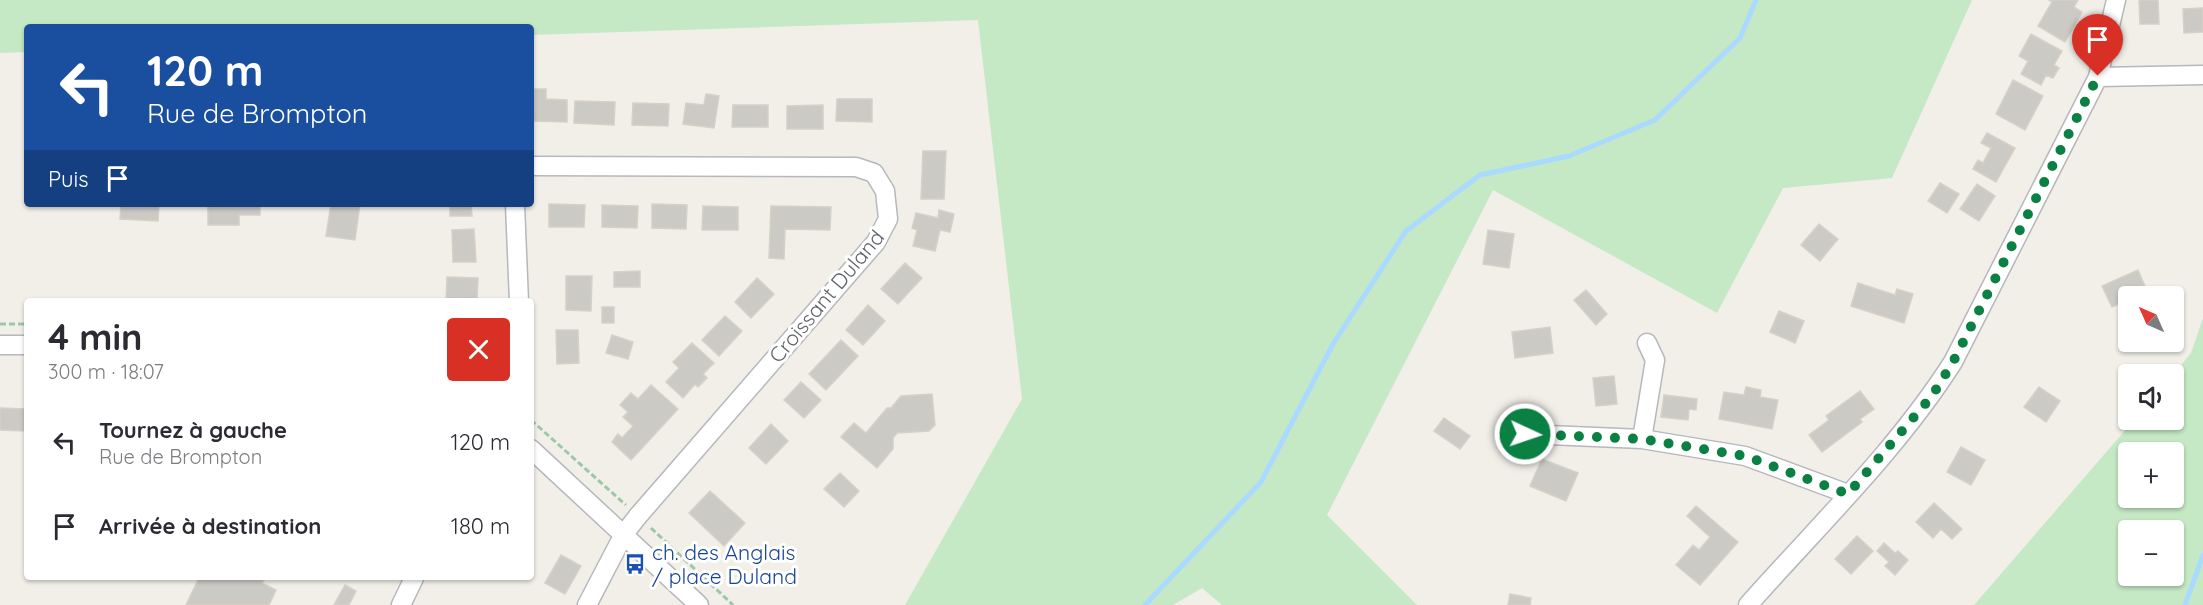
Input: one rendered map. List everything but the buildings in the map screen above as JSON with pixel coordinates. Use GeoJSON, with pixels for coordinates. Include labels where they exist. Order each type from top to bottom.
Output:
{"type":"FeatureCollection","features":[{"type":"Feature","properties":{"kind":"street"},"geometry":{"type":"LineString","coordinates":[[1748,605],[1932,396],[1953,362],[2098,76],[2116,0]]}},
{"type":"Feature","properties":{"kind":"street"},"geometry":{"type":"LineString","coordinates":[[2098,76],[2203,75]]}},
{"type":"Feature","properties":{"kind":"street","name":"Croissant Duland"},"geometry":{"type":"LineString","coordinates":[[534,166],[856,167],[874,173],[885,191],[888,219],[876,242],[624,534],[587,605]]}},
{"type":"Feature","properties":{"kind":"street"},"geometry":{"type":"LineString","coordinates":[[514,207],[519,298]]}},
{"type":"Feature","properties":{"kind":"street"},"geometry":{"type":"LineString","coordinates":[[1642,439],[1655,360],[1647,343]]}},
{"type":"Feature","properties":{"kind":"street"},"geometry":{"type":"LineString","coordinates":[[0,345],[24,345]]}},
{"type":"Feature","properties":{"kind":"street"},"geometry":{"type":"LineString","coordinates":[[1525,434],[1642,439],[1745,456],[1848,494]]}},
{"type":"Feature","properties":{"kind":"street"},"geometry":{"type":"LineString","coordinates":[[534,452],[699,605]]}},
{"type":"Feature","properties":{"kind":"street"},"geometry":{"type":"LineString","coordinates":[[401,605],[413,580]]}},
{"type":"Feature","properties":{"kind":"path"},"geometry":{"type":"LineString","coordinates":[[0,324],[24,324]]}},
{"type":"Feature","properties":{"kind":"path"},"geometry":{"type":"LineString","coordinates":[[534,423],[630,509]]}},
{"type":"Feature","properties":{"kind":"path"},"geometry":{"type":"LineString","coordinates":[[653,530],[733,605]]}},
{"type":"Feature","properties":{"kind":"green space"},"geometry":{"type":"Polygon","coordinates":[[[0,0],[1972,0],[1892,178],[1783,188],[1717,313],[1493,190],[1327,515],[1417,605],[1222,605],[1202,588],[1173,605],[905,605],[1022,399],[978,20],[534,35],[534,24],[24,24],[24,52],[0,53],[0,0]]]}},
{"type":"Feature","properties":{"kind":"green space"},"geometry":{"type":"Polygon","coordinates":[[[2203,318],[2203,605],[1974,605],[2125,430],[2184,430],[2184,364],[2182,364],[2191,353],[2203,318]]]}},
{"type":"Feature","properties":{"kind":"waterway"},"geometry":{"type":"LineString","coordinates":[[1145,605],[1261,482],[1333,344],[1406,231],[1480,175],[1569,156],[1655,120],[1740,38],[1756,0]]}},
{"type":"Feature","properties":{"kind":"waterway"},"geometry":{"type":"LineString","coordinates":[[2185,605],[2203,555]]}},
{"type":"Feature","properties":{"kind":"place","name":"ch. des Anglais / place Duland"},"geometry":{"type":"Point","coordinates":[635,564]}},
{"type":"Feature","properties":{"kind":"route"},"geometry":{"type":"LineString","coordinates":[[1525,434],[1642,439],[1745,456],[1848,494],[1932,396],[1953,362],[2098,76]]}}]}
